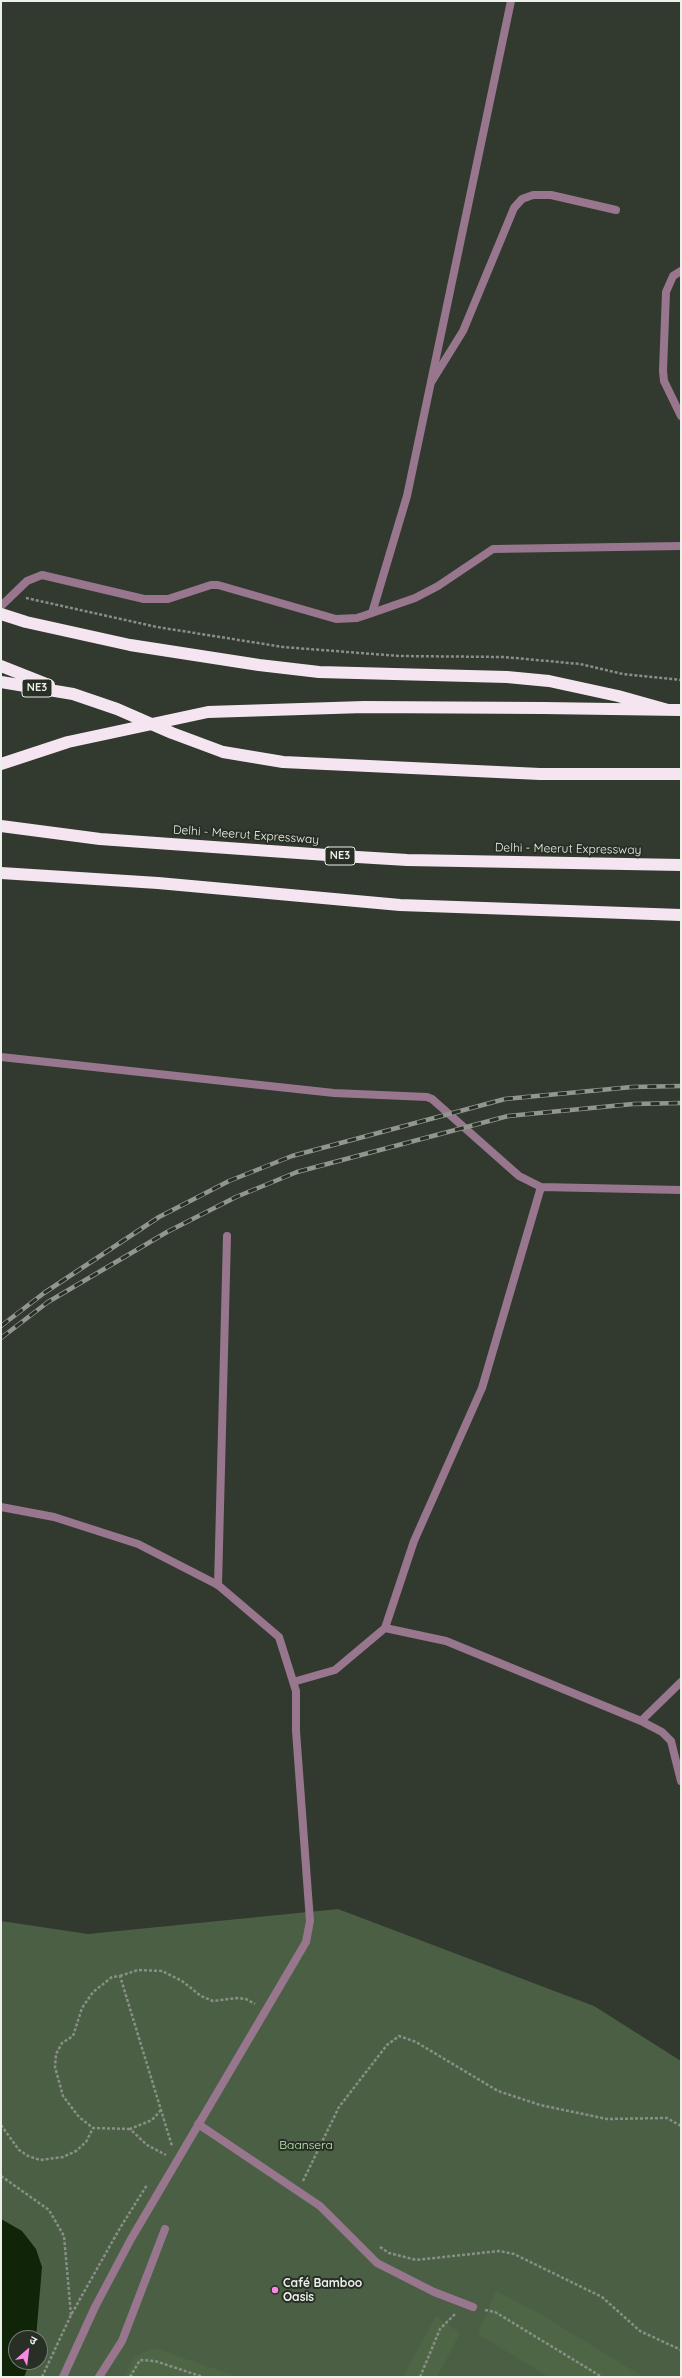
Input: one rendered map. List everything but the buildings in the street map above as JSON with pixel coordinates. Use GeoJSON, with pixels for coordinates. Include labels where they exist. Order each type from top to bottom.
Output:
{"type":"FeatureCollection","features":[{"type":"Feature","properties":{"kind":"highway"},"geometry":{"type":"LineString","coordinates":[[1,614],[26,622],[130,645],[259,665],[319,672],[507,677],[542,680],[618,696],[668,710]]}},
{"type":"Feature","properties":{"kind":"highway"},"geometry":{"type":"LineString","coordinates":[[1,666],[73,694]]}},
{"type":"Feature","properties":{"kind":"highway","name":"NE3"},"geometry":{"type":"LineString","coordinates":[[1,682],[73,694],[117,709],[172,733],[223,752],[283,762],[540,774],[681,774]]}},
{"type":"Feature","properties":{"kind":"highway"},"geometry":{"type":"LineString","coordinates":[[1,764],[68,742],[208,712],[364,706],[681,710]]}},
{"type":"Feature","properties":{"kind":"highway","name":"Delhi - Meerut Expressway"},"geometry":{"type":"LineString","coordinates":[[1,826],[100,840],[378,859],[681,865]]}},
{"type":"Feature","properties":{"kind":"highway"},"geometry":{"type":"LineString","coordinates":[[1,873],[158,883],[400,905],[681,915]]}},
{"type":"Feature","properties":{"kind":"street"},"geometry":{"type":"LineString","coordinates":[[372,613],[407,496],[511,1]]}},
{"type":"Feature","properties":{"kind":"street"},"geometry":{"type":"LineString","coordinates":[[429,386],[463,331],[514,208],[522,199],[533,195],[551,195],[616,210]]}},
{"type":"Feature","properties":{"kind":"street"},"geometry":{"type":"LineString","coordinates":[[681,271],[673,276],[666,292],[663,372],[664,381],[681,416]]}},
{"type":"Feature","properties":{"kind":"street"},"geometry":{"type":"LineString","coordinates":[[1,606],[27,581],[42,575],[156,600],[168,599],[211,585],[218,585],[336,619],[357,618],[415,598],[438,586],[493,549],[681,546]]}},
{"type":"Feature","properties":{"kind":"street"},"geometry":{"type":"LineString","coordinates":[[1,1058],[334,1093],[430,1098],[518,1176],[541,1187],[681,1190]]}},
{"type":"Feature","properties":{"kind":"street"},"geometry":{"type":"LineString","coordinates":[[293,1682],[335,1670],[384,1628],[414,1541],[489,1367],[541,1187]]}},
{"type":"Feature","properties":{"kind":"street"},"geometry":{"type":"LineString","coordinates":[[218,1585],[227,1236]]}},
{"type":"Feature","properties":{"kind":"street"},"geometry":{"type":"LineString","coordinates":[[1,1507],[54,1517],[138,1544],[218,1585],[278,1636],[296,1691],[310,1931],[306,1942],[131,2239],[94,2307],[63,2377]]}},
{"type":"Feature","properties":{"kind":"street"},"geometry":{"type":"LineString","coordinates":[[384,1628],[446,1641],[641,1721],[662,1732],[671,1741],[681,1781]]}},
{"type":"Feature","properties":{"kind":"street"},"geometry":{"type":"LineString","coordinates":[[641,1721],[681,1682]]}},
{"type":"Feature","properties":{"kind":"street"},"geometry":{"type":"LineString","coordinates":[[198,2124],[320,2206],[377,2263],[434,2292],[473,2307]]}},
{"type":"Feature","properties":{"kind":"street"},"geometry":{"type":"LineString","coordinates":[[99,2377],[122,2341],[165,2229]]}},
{"type":"Feature","properties":{"kind":"path"},"geometry":{"type":"LineString","coordinates":[[13,595],[157,627],[283,647],[399,656],[504,657],[580,664],[623,674],[681,680]]}},
{"type":"Feature","properties":{"kind":"path"},"geometry":{"type":"LineString","coordinates":[[161,2110],[152,2120],[130,2129],[93,2128],[69,2107],[63,2096],[56,2067],[56,2054],[62,2043],[73,2036],[82,2008],[93,1992],[112,1977],[138,1970],[162,1971],[182,1981],[201,1996],[213,2001],[246,1999],[266,2010]]}},
{"type":"Feature","properties":{"kind":"path"},"geometry":{"type":"LineString","coordinates":[[120,1976],[174,2152]]}},
{"type":"Feature","properties":{"kind":"path"},"geometry":{"type":"LineString","coordinates":[[298,2191],[339,2107],[387,2045],[399,2036],[422,2045],[498,2091],[540,2105],[607,2119],[667,2118],[681,2126]]}},
{"type":"Feature","properties":{"kind":"path"},"geometry":{"type":"LineString","coordinates":[[1,2126],[18,2150],[28,2156],[40,2160],[63,2157],[76,2151],[86,2142],[93,2128]]}},
{"type":"Feature","properties":{"kind":"path"},"geometry":{"type":"LineString","coordinates":[[130,2129],[147,2145],[169,2156],[165,2162]]}},
{"type":"Feature","properties":{"kind":"path"},"geometry":{"type":"LineString","coordinates":[[1,2176],[49,2210],[64,2236],[71,2315]]}},
{"type":"Feature","properties":{"kind":"path"},"geometry":{"type":"LineString","coordinates":[[42,2377],[71,2315],[120,2228],[152,2180]]}},
{"type":"Feature","properties":{"kind":"path"},"geometry":{"type":"LineString","coordinates":[[376,2244],[389,2253],[416,2260],[499,2251],[514,2254],[602,2297],[640,2332],[681,2350]]}},
{"type":"Feature","properties":{"kind":"path"},"geometry":{"type":"LineString","coordinates":[[420,2377],[440,2329],[452,2315],[473,2307],[495,2312],[602,2377]]}},
{"type":"Feature","properties":{"kind":"path"},"geometry":{"type":"LineString","coordinates":[[130,2377],[140,2360],[155,2360],[203,2377]]}},
{"type":"Feature","properties":{"kind":"green space","name":"Baansera"},"geometry":{"type":"Polygon","coordinates":[[[338,1909],[594,2006],[681,2061],[681,2377],[1,2377],[1,1921],[88,1934],[338,1909]]]}},
{"type":"Feature","properties":{"kind":"shaded area"},"geometry":{"type":"Polygon","coordinates":[[[1,2219],[22,2231],[36,2249],[42,2267],[37,2330],[8,2330],[8,2370],[27,2370],[24,2377],[1,2377],[1,2219]]]}},
{"type":"Feature","properties":{"kind":"shaded area"},"geometry":{"type":"Polygon","coordinates":[[[496,2291],[535,2311],[643,2377],[549,2377],[478,2334],[496,2291]]]}},
{"type":"Feature","properties":{"kind":"shaded area"},"geometry":{"type":"Polygon","coordinates":[[[436,2316],[460,2333],[443,2366],[437,2377],[403,2377],[436,2316]]]}},
{"type":"Feature","properties":{"kind":"shaded area"},"geometry":{"type":"Polygon","coordinates":[[[154,2348],[240,2377],[124,2377],[134,2357],[154,2348]]]}},
{"type":"Feature","properties":{"kind":"railway"},"geometry":{"type":"LineString","coordinates":[[1,1326],[44,1293],[159,1217],[229,1181],[292,1156],[505,1099],[632,1087],[681,1086]]}},
{"type":"Feature","properties":{"kind":"railway"},"geometry":{"type":"LineString","coordinates":[[1,1338],[48,1302],[167,1232],[236,1197],[297,1172],[508,1116],[633,1104],[681,1103]]}},
{"type":"Feature","properties":{"kind":"place","name":"Café Bamboo Oasis"},"geometry":{"type":"Point","coordinates":[275,2290]}}]}
